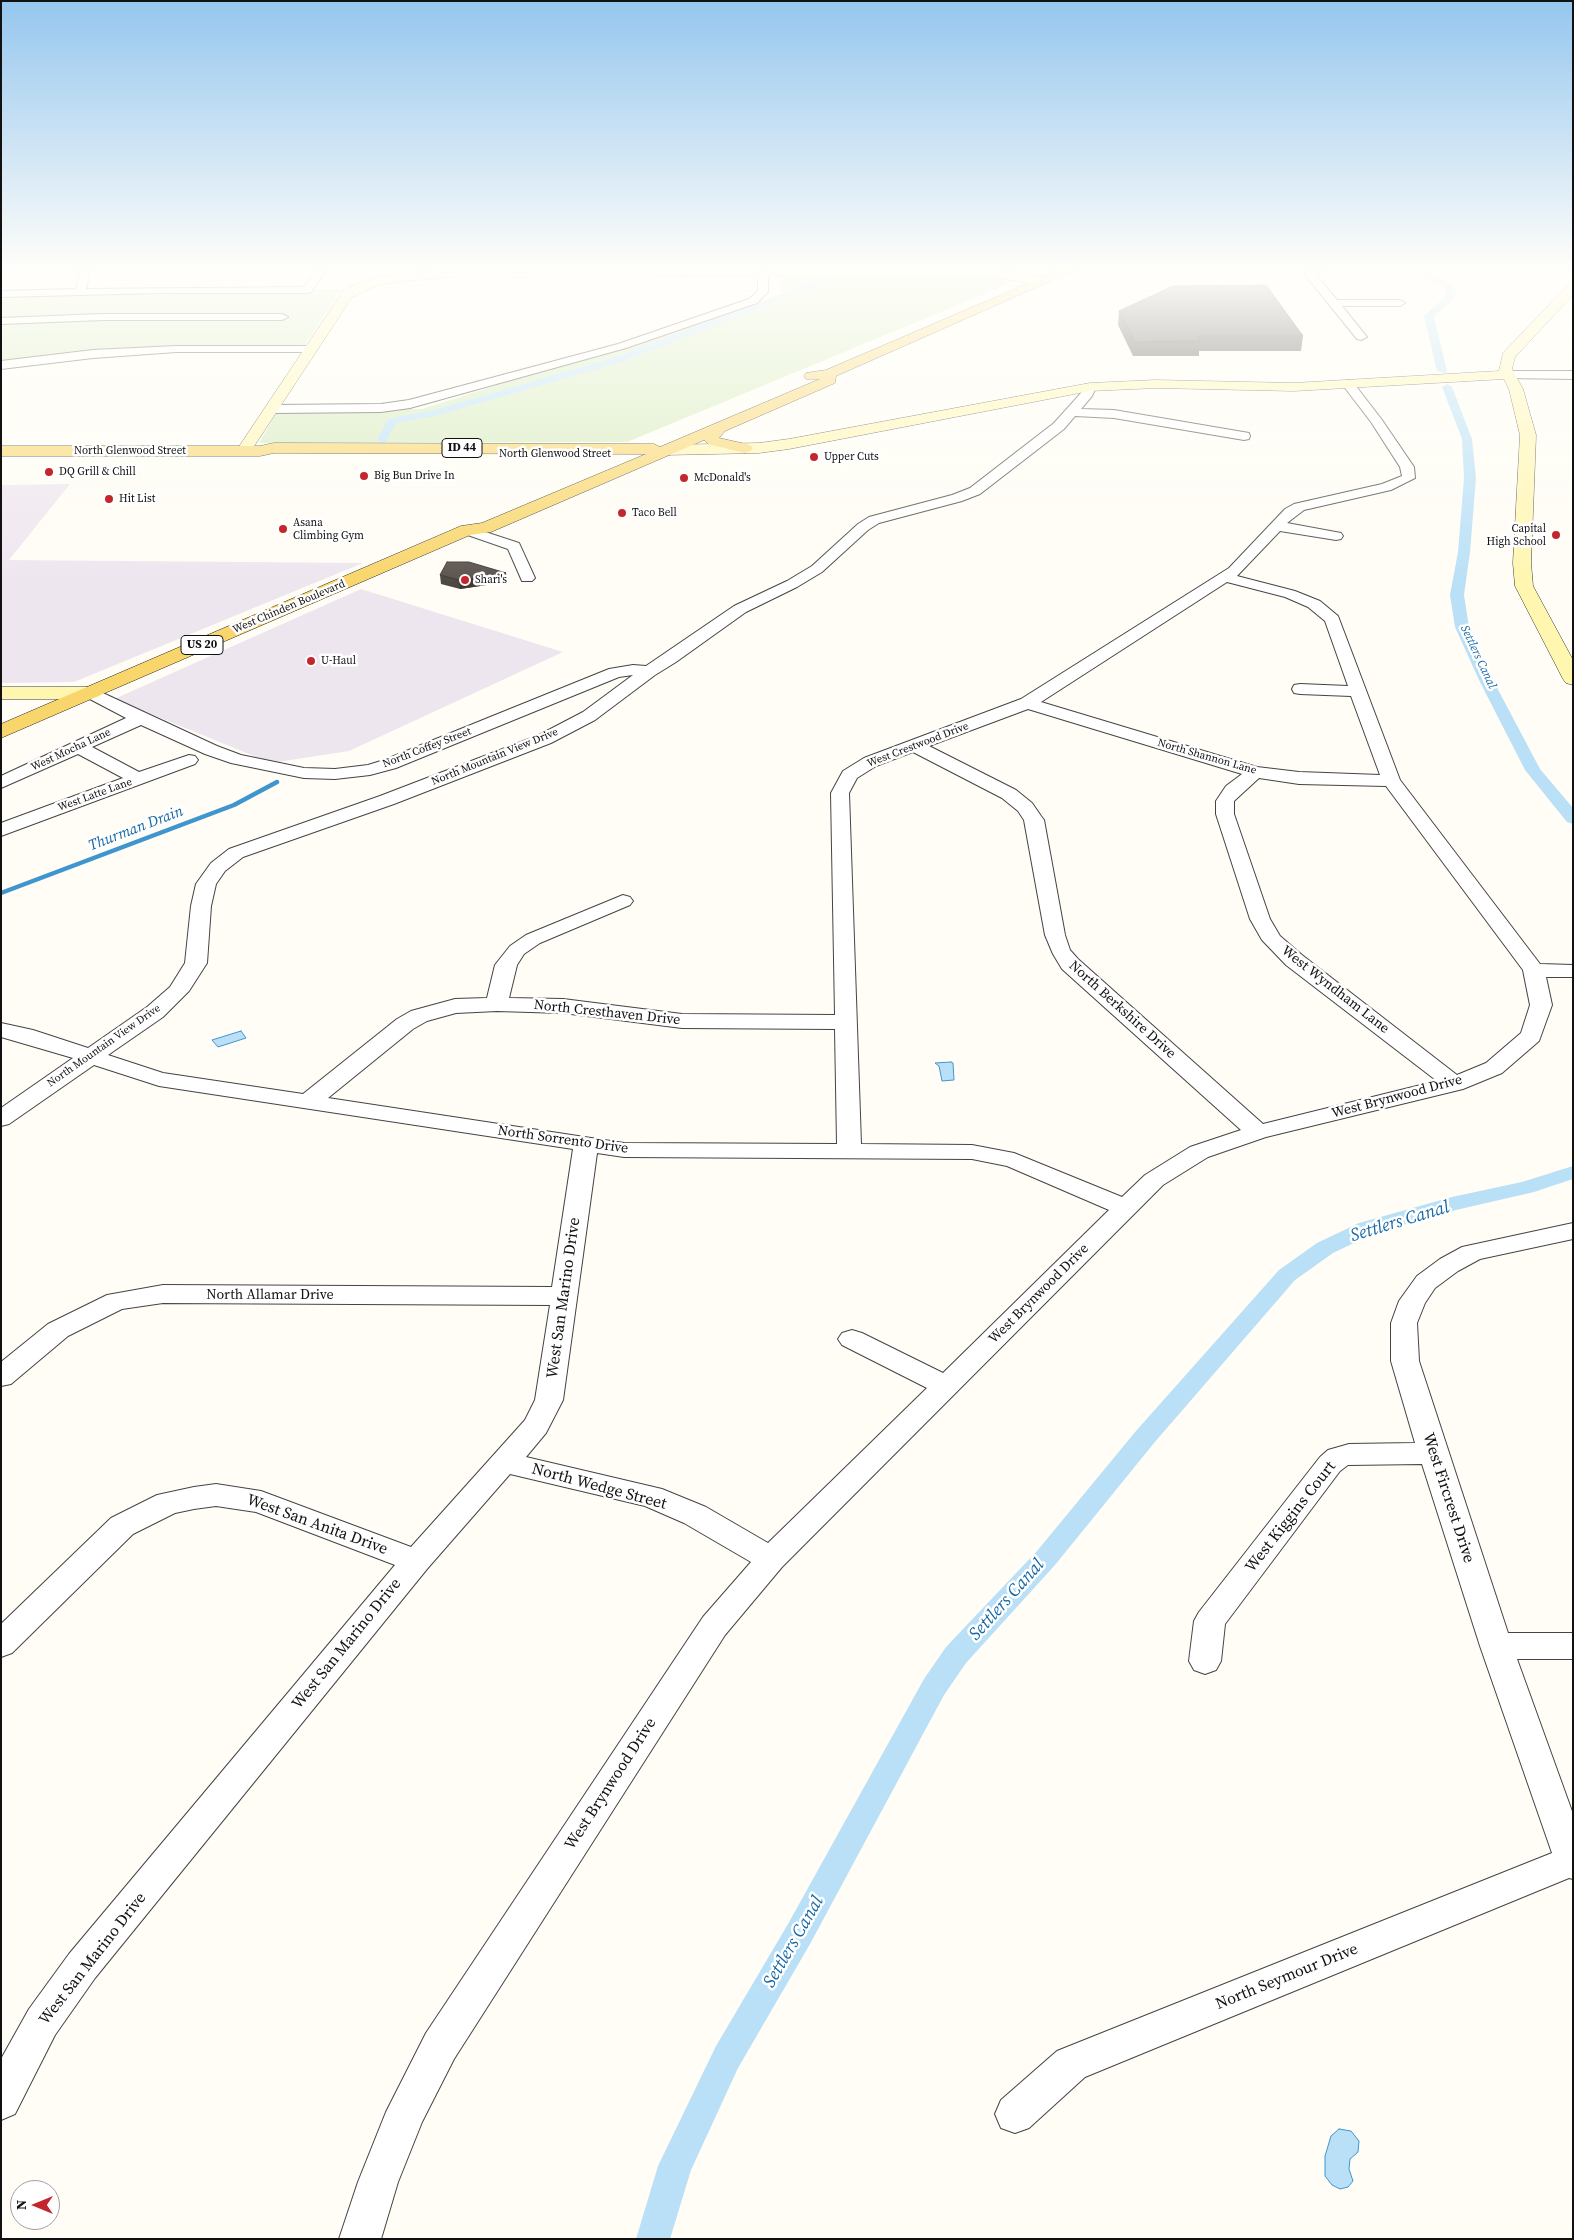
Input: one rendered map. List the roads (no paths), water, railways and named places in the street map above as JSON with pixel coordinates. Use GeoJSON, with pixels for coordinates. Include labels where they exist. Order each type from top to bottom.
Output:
{"type":"FeatureCollection","features":[{"type":"Feature","properties":{"kind":"main road","name":"West Chinden Boulevard"},"geometry":{"type":"LineString","coordinates":[[1,732],[467,530],[485,528],[645,452],[816,376]]}},
{"type":"Feature","properties":{"kind":"main road","name":"West Chinden Boulevard"},"geometry":{"type":"LineString","coordinates":[[467,530],[470,522],[573,471],[645,452],[722,425],[830,380],[829,376]]}},
{"type":"Feature","properties":{"kind":"main road"},"geometry":{"type":"LineString","coordinates":[[722,425],[711,438],[713,441],[752,448]]}},
{"type":"Feature","properties":{"kind":"main road","name":"North Glenwood Street"},"geometry":{"type":"LineString","coordinates":[[1,451],[252,451],[274,448],[645,452]]}},
{"type":"Feature","properties":{"kind":"main road","name":"North Glenwood Street"},"geometry":{"type":"LineString","coordinates":[[252,451],[274,454],[645,452]]}},
{"type":"Feature","properties":{"kind":"main road"},"geometry":{"type":"LineString","coordinates":[[537,454],[573,471]]}},
{"type":"Feature","properties":{"kind":"street"},"geometry":{"type":"LineString","coordinates":[[252,451],[272,409],[294,376]]}},
{"type":"Feature","properties":{"kind":"street"},"geometry":{"type":"LineString","coordinates":[[272,409],[382,408],[410,404],[513,376]]}},
{"type":"Feature","properties":{"kind":"street","name":"North Glenwood Street"},"geometry":{"type":"LineString","coordinates":[[645,452],[731,454],[751,452],[752,448],[1090,387],[1156,384],[1278,388],[1497,376]]}},
{"type":"Feature","properties":{"kind":"street"},"geometry":{"type":"LineString","coordinates":[[1508,376],[1516,389],[1528,435],[1522,563],[1524,586],[1573,679]]}},
{"type":"Feature","properties":{"kind":"street","name":"West Crestwood Drive"},"geometry":{"type":"LineString","coordinates":[[849,1152],[840,793],[849,775],[870,762],[1027,704],[1234,571],[1290,512],[1299,507],[1400,482],[1408,478],[1410,473],[1376,420],[1348,384]]}},
{"type":"Feature","properties":{"kind":"street","name":"North Mountain View Drive"},"geometry":{"type":"LineString","coordinates":[[1,1119],[155,1012],[178,991],[196,963],[201,906],[206,884],[218,867],[236,853],[387,800],[545,739],[589,716],[649,671],[670,659],[740,609],[817,569],[863,527],[874,520],[938,504],[975,491],[1044,439],[1088,393],[1090,387]]}},
{"type":"Feature","properties":{"kind":"street"},"geometry":{"type":"LineString","coordinates":[[1071,412],[1114,414],[1244,436]]}},
{"type":"Feature","properties":{"kind":"street"},"geometry":{"type":"LineString","coordinates":[[1331,485],[1352,494]]}},
{"type":"Feature","properties":{"kind":"street"},"geometry":{"type":"LineString","coordinates":[[1277,526],[1336,536]]}},
{"type":"Feature","properties":{"kind":"street"},"geometry":{"type":"LineString","coordinates":[[467,530],[514,546],[527,578]]}},
{"type":"Feature","properties":{"kind":"street","name":"West Brynwood Drive"},"geometry":{"type":"LineString","coordinates":[[360,2239],[378,2182],[406,2112],[440,2046],[714,1626],[771,1559],[1154,1180],[1199,1152],[1258,1132],[1454,1084],[1494,1068],[1530,1036],[1541,1005],[1534,970],[1391,781],[1332,619],[1314,604],[1290,594],[1224,577]]}},
{"type":"Feature","properties":{"kind":"street","name":"North Coffey Street"},"geometry":{"type":"LineString","coordinates":[[1,693],[92,693],[211,750],[261,765],[319,774],[352,773],[390,764],[615,674],[633,670],[649,671]]}},
{"type":"Feature","properties":{"kind":"street"},"geometry":{"type":"LineString","coordinates":[[1300,690],[1358,691]]}},
{"type":"Feature","properties":{"kind":"street","name":"North Shannon Lane"},"geometry":{"type":"LineString","coordinates":[[1027,704],[1255,772],[1299,778],[1391,781]]}},
{"type":"Feature","properties":{"kind":"street","name":"West Mocha Lane"},"geometry":{"type":"LineString","coordinates":[[1,783],[141,718]]}},
{"type":"Feature","properties":{"kind":"street","name":"North Berkshire Drive"},"geometry":{"type":"LineString","coordinates":[[915,746],[1009,794],[1025,807],[1034,820],[1055,935],[1060,950],[1070,964],[1258,1132]]}},
{"type":"Feature","properties":{"kind":"street"},"geometry":{"type":"LineString","coordinates":[[78,747],[138,779]]}},
{"type":"Feature","properties":{"kind":"street","name":"West Latte Lane"},"geometry":{"type":"LineString","coordinates":[[1,830],[189,760]]}},
{"type":"Feature","properties":{"kind":"street","name":"West Wyndham Lane"},"geometry":{"type":"LineString","coordinates":[[1255,772],[1233,790],[1225,801],[1224,814],[1260,919],[1272,940],[1294,960],[1454,1084]]}},
{"type":"Feature","properties":{"kind":"street"},"geometry":{"type":"LineString","coordinates":[[497,1004],[506,965],[517,950],[533,939],[623,901]]}},
{"type":"Feature","properties":{"kind":"street"},"geometry":{"type":"LineString","coordinates":[[1534,970],[1573,971]]}},
{"type":"Feature","properties":{"kind":"street","name":"North Cresthaven Drive"},"geometry":{"type":"LineString","coordinates":[[308,1102],[405,1024],[419,1016],[455,1006],[497,1004],[563,1006],[682,1021],[846,1022]]}},
{"type":"Feature","properties":{"kind":"street","name":"North Sorrento Drive"},"geometry":{"type":"LineString","coordinates":[[1,1030],[25,1035],[159,1079],[624,1150],[972,1152],[1014,1160],[1126,1208]]}},
{"type":"Feature","properties":{"kind":"street","name":"West San Marino Drive"},"geometry":{"type":"LineString","coordinates":[[1,2101],[42,2022],[82,1966],[416,1561],[536,1426],[549,1400],[586,1145]]}},
{"type":"Feature","properties":{"kind":"street","name":"West Fircrest Drive"},"geometry":{"type":"LineString","coordinates":[[1572,1862],[1496,1646],[1433,1453],[1406,1361],[1404,1323],[1412,1302],[1426,1282],[1449,1265],[1471,1253],[1573,1231]]}},
{"type":"Feature","properties":{"kind":"street","name":"North Allamar Drive"},"geometry":{"type":"LineString","coordinates":[[1,1377],[58,1330],[116,1301],[163,1294],[564,1296]]}},
{"type":"Feature","properties":{"kind":"street"},"geometry":{"type":"LineString","coordinates":[[852,1339],[946,1386]]}},
{"type":"Feature","properties":{"kind":"street","name":"West Kiggins Court"},"geometry":{"type":"LineString","coordinates":[[1205,1661],[1210,1621],[1330,1464],[1338,1457],[1348,1454],[1433,1453]]}},
{"type":"Feature","properties":{"kind":"street","name":"North Wedge Street"},"geometry":{"type":"LineString","coordinates":[[504,1462],[652,1497],[695,1515],[771,1559]]}},
{"type":"Feature","properties":{"kind":"street","name":"West San Anita Drive"},"geometry":{"type":"LineString","coordinates":[[1,1644],[122,1526],[144,1513],[168,1503],[216,1495],[240,1497],[261,1502],[416,1561]]}},
{"type":"Feature","properties":{"kind":"street"},"geometry":{"type":"LineString","coordinates":[[1496,1646],[1573,1646]]}},
{"type":"Feature","properties":{"kind":"street","name":"North Seymour Drive"},"geometry":{"type":"LineString","coordinates":[[1015,2114],[1071,2064],[1572,1862]]}},
{"type":"Feature","properties":{"kind":"water"},"geometry":{"type":"Polygon","coordinates":[[[241,1031],[246,1038],[218,1047],[212,1040],[241,1031]]]}},
{"type":"Feature","properties":{"kind":"water"},"geometry":{"type":"Polygon","coordinates":[[[935,1063],[953,1063],[954,1080],[942,1081],[939,1066],[935,1063]]]}},
{"type":"Feature","properties":{"kind":"water"},"geometry":{"type":"Polygon","coordinates":[[[1339,2129],[1351,2131],[1359,2141],[1358,2152],[1350,2159],[1349,2169],[1353,2181],[1348,2187],[1340,2189],[1332,2185],[1325,2176],[1325,2156],[1331,2136],[1339,2129]]]}},
{"type":"Feature","properties":{"kind":"waterway"},"geometry":{"type":"LineString","coordinates":[[382,440],[392,421],[435,413],[564,376]]}},
{"type":"Feature","properties":{"kind":"waterway","name":"Settlers Canal"},"geometry":{"type":"LineString","coordinates":[[1447,387],[1467,439],[1470,478],[1464,552],[1457,595],[1462,627],[1487,682],[1533,770],[1573,819]]}},
{"type":"Feature","properties":{"kind":"waterway","name":"Thurman Drain"},"geometry":{"type":"LineString","coordinates":[[1,893],[234,805],[277,782]]}},
{"type":"Feature","properties":{"kind":"waterway","name":"Settlers Canal"},"geometry":{"type":"LineString","coordinates":[[653,2239],[675,2166],[727,2057],[799,1934],[934,1687],[956,1655],[1046,1558],[1145,1437],[1287,1275],[1325,1248],[1367,1228],[1452,1204],[1527,1187],[1573,1172]]}},
{"type":"Feature","properties":{"kind":"place","name":"Upper Cuts"},"geometry":{"type":"Point","coordinates":[814,457]}},
{"type":"Feature","properties":{"kind":"place","name":"DQ Grill & Chill"},"geometry":{"type":"Point","coordinates":[49,472]}},
{"type":"Feature","properties":{"kind":"place","name":"Big Bun Drive In"},"geometry":{"type":"Point","coordinates":[364,476]}},
{"type":"Feature","properties":{"kind":"place","name":"McDonald's"},"geometry":{"type":"Point","coordinates":[684,478]}},
{"type":"Feature","properties":{"kind":"place","name":"Hit List"},"geometry":{"type":"Point","coordinates":[109,499]}},
{"type":"Feature","properties":{"kind":"place","name":"Taco Bell"},"geometry":{"type":"Point","coordinates":[622,513]}},
{"type":"Feature","properties":{"kind":"place","name":"Asana Climbing Gym"},"geometry":{"type":"Point","coordinates":[283,529]}},
{"type":"Feature","properties":{"kind":"place","name":"Capital High School"},"geometry":{"type":"Point","coordinates":[1556,535]}},
{"type":"Feature","properties":{"kind":"place","name":"Shari's"},"geometry":{"type":"Point","coordinates":[465,580]}},
{"type":"Feature","properties":{"kind":"place","name":"U-Haul"},"geometry":{"type":"Point","coordinates":[311,661]}}]}
